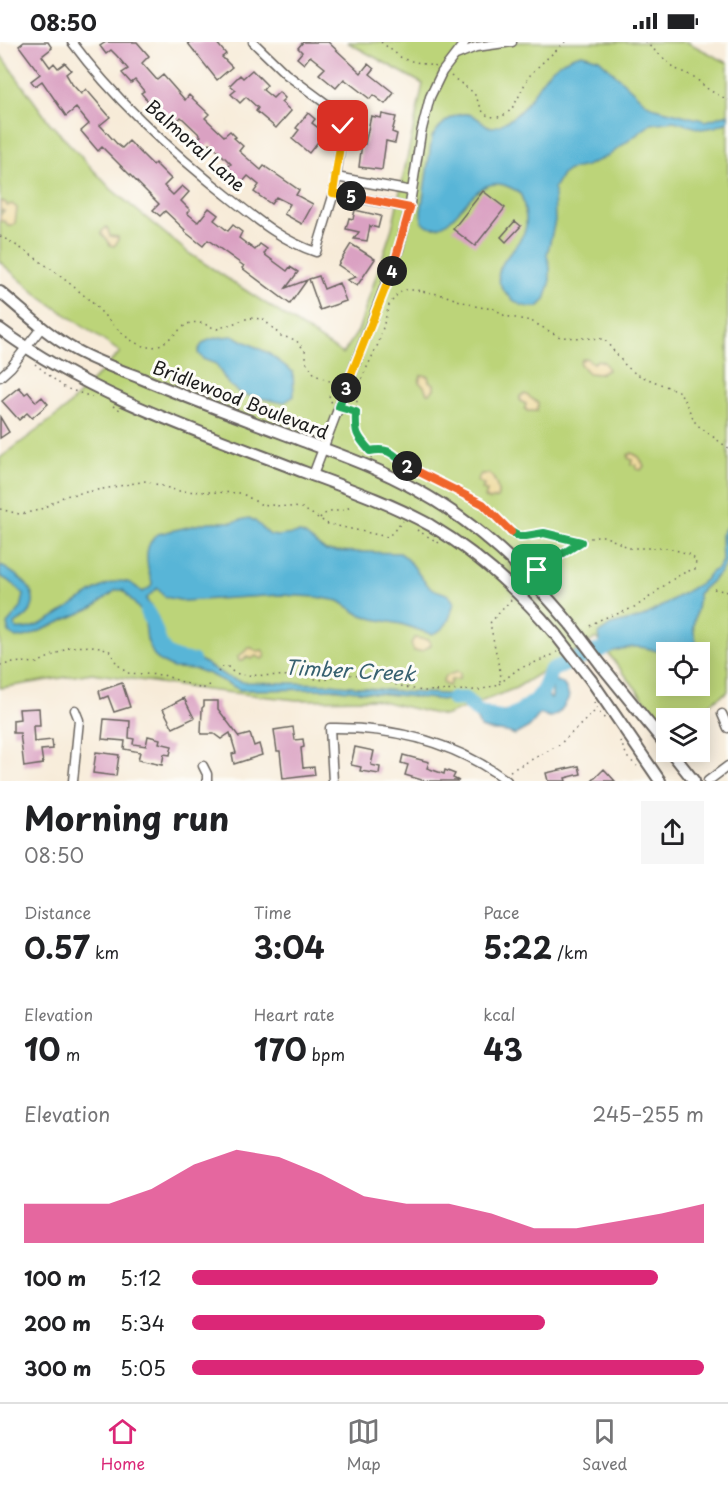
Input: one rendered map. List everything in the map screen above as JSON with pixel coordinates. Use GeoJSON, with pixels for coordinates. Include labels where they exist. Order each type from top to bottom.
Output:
{"type":"FeatureCollection","features":[{"type":"Feature","properties":{"kind":"main road","name":"Bridlewood Boulevard"},"geometry":{"type":"LineString","coordinates":[[0,292],[42,327],[75,350],[115,368],[323,448],[415,488],[470,524],[524,571],[571,625],[656,733]]}},
{"type":"Feature","properties":{"kind":"main road"},"geometry":{"type":"LineString","coordinates":[[0,329],[61,370],[170,420],[390,506],[453,540],[516,590],[556,635],[591,680],[660,781]]}},
{"type":"Feature","properties":{"kind":"main road"},"geometry":{"type":"LineString","coordinates":[[679,762],[694,781]]}},
{"type":"Feature","properties":{"kind":"street","name":"Balmoral Lane"},"geometry":{"type":"LineString","coordinates":[[72,42],[86,61],[145,125],[184,161],[270,229],[301,247],[316,252],[333,193]]}},
{"type":"Feature","properties":{"kind":"street"},"geometry":{"type":"LineString","coordinates":[[253,42],[286,74],[344,117],[333,193],[410,208]]}},
{"type":"Feature","properties":{"kind":"street"},"geometry":{"type":"LineString","coordinates":[[313,475],[394,264],[410,208],[426,110],[443,70],[465,42]]}},
{"type":"Feature","properties":{"kind":"street"},"geometry":{"type":"LineString","coordinates":[[456,55],[476,47],[512,42]]}},
{"type":"Feature","properties":{"kind":"street"},"geometry":{"type":"LineString","coordinates":[[336,177],[412,191]]}},
{"type":"Feature","properties":{"kind":"street"},"geometry":{"type":"LineString","coordinates":[[0,377],[11,367],[42,327]]}},
{"type":"Feature","properties":{"kind":"street"},"geometry":{"type":"LineString","coordinates":[[73,781],[79,720],[75,710]]}},
{"type":"Feature","properties":{"kind":"street"},"geometry":{"type":"LineString","coordinates":[[722,714],[728,728]]}},
{"type":"Feature","properties":{"kind":"street"},"geometry":{"type":"LineString","coordinates":[[333,781],[330,728],[403,733],[428,740],[471,758],[505,780]]}},
{"type":"Feature","properties":{"kind":"street"},"geometry":{"type":"LineString","coordinates":[[203,766],[207,774],[207,781]]}},
{"type":"Feature","properties":{"kind":"street"},"geometry":{"type":"LineString","coordinates":[[708,781],[728,766]]}},
{"type":"Feature","properties":{"kind":"path"},"geometry":{"type":"LineString","coordinates":[[381,42],[403,59],[430,64],[443,70],[474,93],[484,114],[494,117],[502,116],[514,106],[527,79],[565,42]]}},
{"type":"Feature","properties":{"kind":"path"},"geometry":{"type":"LineString","coordinates":[[645,42],[676,69],[694,76],[709,90],[728,100]]}},
{"type":"Feature","properties":{"kind":"path"},"geometry":{"type":"LineString","coordinates":[[0,236],[24,250],[88,298],[120,330],[142,346],[156,346],[192,322],[201,322],[217,329],[249,318],[263,319],[280,336],[296,340],[303,348],[307,363],[315,375],[333,383],[329,400],[339,407],[356,412]]}},
{"type":"Feature","properties":{"kind":"path"},"geometry":{"type":"LineString","coordinates":[[581,542],[544,533],[517,535],[486,507],[468,495],[411,469],[387,450],[377,448],[370,451],[356,432],[358,388],[379,342],[391,300],[404,290],[416,290],[443,296],[478,308],[495,309],[505,316],[531,321],[560,337],[604,339],[620,360],[636,374],[680,392],[696,424],[728,448]]}},
{"type":"Feature","properties":{"kind":"path"},"geometry":{"type":"LineString","coordinates":[[370,459],[374,450]]}},
{"type":"Feature","properties":{"kind":"path"},"geometry":{"type":"LineString","coordinates":[[0,509],[19,514],[26,513],[39,510],[65,496],[146,481],[178,490],[241,493],[260,504],[302,508],[335,526],[388,537],[404,519]]}},
{"type":"Feature","properties":{"kind":"path"},"geometry":{"type":"LineString","coordinates":[[320,519],[329,511],[345,510],[352,505]]}},
{"type":"Feature","properties":{"kind":"path"},"geometry":{"type":"LineString","coordinates":[[537,570],[581,542],[597,536],[609,537],[630,548],[676,550],[693,557],[697,564],[695,569],[677,577],[631,609],[607,615],[585,629]]}},
{"type":"Feature","properties":{"kind":"path"},"geometry":{"type":"LineString","coordinates":[[714,589],[728,592]]}},
{"type":"Feature","properties":{"kind":"path"},"geometry":{"type":"LineString","coordinates":[[499,684],[501,672],[490,623],[513,597]]}},
{"type":"Feature","properties":{"kind":"path"},"geometry":{"type":"LineString","coordinates":[[0,665],[21,662],[37,663],[70,646],[96,646],[109,650],[121,668],[130,674],[163,675],[199,689],[210,685]]}},
{"type":"Feature","properties":{"kind":"path"},"geometry":{"type":"LineString","coordinates":[[218,672],[227,666],[233,672],[241,675],[295,676],[324,680],[345,675],[375,674],[393,684],[422,691],[480,690],[499,684],[513,672],[549,657],[561,648]]}},
{"type":"Feature","properties":{"kind":"path"},"geometry":{"type":"LineString","coordinates":[[505,780],[511,770],[559,745],[597,710]]}},
{"type":"Feature","properties":{"kind":"green space"},"geometry":{"type":"Polygon","coordinates":[[[347,42],[687,42],[728,63],[728,691],[703,708],[656,708],[656,714],[596,638],[516,688],[444,716],[373,699],[297,700],[206,690],[92,673],[0,688],[0,458],[64,410],[120,352],[39,296],[0,262],[0,54],[49,122],[111,189],[190,254],[343,354],[358,331],[392,228],[423,84],[347,42]]]}},
{"type":"Feature","properties":{"kind":"sand"},"geometry":{"type":"Polygon","coordinates":[[[2,201],[7,206],[12,204],[17,208],[15,223],[12,226],[8,226],[5,221],[0,221],[0,215],[4,211],[0,210],[2,201]]]}},
{"type":"Feature","properties":{"kind":"sand"},"geometry":{"type":"Polygon","coordinates":[[[107,227],[110,236],[118,237],[114,246],[110,245],[102,235],[102,231],[107,227]]]}},
{"type":"Feature","properties":{"kind":"sand"},"geometry":{"type":"Polygon","coordinates":[[[586,358],[593,363],[598,360],[604,362],[608,370],[599,374],[588,373],[580,364],[581,360],[586,358]]]}},
{"type":"Feature","properties":{"kind":"sand"},"geometry":{"type":"Polygon","coordinates":[[[421,375],[428,376],[429,381],[434,384],[434,389],[430,393],[427,393],[419,382],[421,375]]]}},
{"type":"Feature","properties":{"kind":"sand"},"geometry":{"type":"Polygon","coordinates":[[[525,394],[538,403],[537,411],[527,411],[526,404],[520,401],[520,396],[525,394]]]}},
{"type":"Feature","properties":{"kind":"sand"},"geometry":{"type":"Polygon","coordinates":[[[632,453],[639,457],[644,466],[641,470],[631,464],[632,460],[628,458],[628,455],[632,453]]]}},
{"type":"Feature","properties":{"kind":"sand"},"geometry":{"type":"Polygon","coordinates":[[[481,474],[492,476],[497,489],[497,498],[490,500],[485,498],[487,491],[482,490],[484,485],[477,481],[481,474]]]}},
{"type":"Feature","properties":{"kind":"sand"},"geometry":{"type":"Polygon","coordinates":[[[414,638],[429,640],[431,645],[422,651],[414,651],[411,644],[414,638]]]}},
{"type":"Feature","properties":{"kind":"sand"},"geometry":{"type":"Polygon","coordinates":[[[249,648],[257,652],[262,650],[265,657],[262,659],[256,656],[251,659],[247,656],[243,661],[239,661],[238,657],[249,648]]]}},
{"type":"Feature","properties":{"kind":"sand"},"geometry":{"type":"Polygon","coordinates":[[[457,672],[460,674],[459,679],[451,680],[449,686],[444,684],[445,676],[457,672]]]}},
{"type":"Feature","properties":{"kind":"water"},"geometry":{"type":"Polygon","coordinates":[[[582,54],[599,59],[647,104],[655,108],[706,121],[728,114],[728,122],[701,129],[674,121],[651,124],[608,156],[586,166],[569,170],[562,175],[554,188],[555,221],[547,255],[550,284],[545,300],[538,307],[525,306],[513,300],[503,290],[499,280],[502,264],[526,228],[523,202],[518,192],[504,185],[491,184],[470,198],[443,225],[433,227],[422,222],[421,212],[432,137],[440,126],[458,115],[471,115],[490,127],[502,124],[525,105],[555,67],[566,59],[582,54]]]}},
{"type":"Feature","properties":{"kind":"water"},"geometry":{"type":"Polygon","coordinates":[[[234,336],[268,353],[293,372],[294,396],[285,402],[279,402],[241,394],[228,384],[216,364],[203,359],[198,353],[207,341],[234,336]]]}},
{"type":"Feature","properties":{"kind":"water"},"geometry":{"type":"Polygon","coordinates":[[[249,518],[270,535],[300,533],[326,551],[400,553],[409,560],[430,587],[446,594],[454,603],[445,626],[431,634],[359,614],[339,601],[316,597],[281,595],[184,601],[165,597],[157,588],[146,599],[158,618],[155,641],[162,651],[172,657],[197,658],[227,677],[243,682],[331,684],[461,695],[477,712],[508,712],[518,716],[525,715],[532,706],[529,701],[535,694],[544,690],[552,698],[552,683],[555,681],[561,682],[566,688],[569,697],[566,703],[556,715],[550,717],[540,714],[529,727],[515,735],[481,728],[471,709],[461,701],[338,689],[240,690],[195,669],[173,668],[161,662],[154,656],[147,640],[144,615],[123,590],[116,590],[94,607],[29,636],[16,638],[9,633],[7,624],[21,608],[24,595],[12,583],[0,576],[0,565],[20,578],[31,591],[33,605],[29,613],[14,625],[17,629],[30,628],[59,614],[89,594],[116,582],[129,583],[142,592],[149,589],[152,583],[147,552],[150,542],[158,534],[209,522],[232,522],[249,518]]]}},
{"type":"Feature","properties":{"kind":"water"},"geometry":{"type":"Polygon","coordinates":[[[728,524],[728,532],[725,535],[727,561],[721,571],[698,594],[694,623],[697,642],[656,642],[656,651],[635,647],[604,654],[598,645],[600,643],[599,633],[611,625],[643,617],[704,581],[711,572],[717,569],[722,561],[721,535],[728,524]]]}},
{"type":"Feature","properties":{"kind":"building"},"geometry":{"type":"Polygon","coordinates":[[[24,42],[48,42],[52,48],[42,56],[50,67],[54,63],[58,68],[65,63],[71,70],[66,74],[72,84],[81,94],[86,89],[110,117],[100,125],[118,145],[122,148],[129,141],[153,165],[155,163],[171,179],[164,186],[173,195],[182,186],[189,192],[181,201],[190,210],[187,213],[198,222],[209,208],[218,215],[214,220],[228,231],[233,225],[242,232],[239,238],[255,250],[260,244],[267,249],[264,254],[287,271],[290,267],[298,272],[286,288],[307,280],[290,304],[208,240],[203,246],[184,231],[165,211],[160,216],[153,210],[159,204],[102,147],[98,151],[81,131],[89,124],[76,108],[66,116],[42,81],[35,86],[31,81],[40,74],[19,46],[24,42]]]}},
{"type":"Feature","properties":{"kind":"building"},"geometry":{"type":"Polygon","coordinates":[[[106,42],[137,42],[149,56],[142,63],[157,80],[163,75],[185,100],[189,95],[209,114],[205,118],[224,136],[230,131],[236,137],[234,138],[243,146],[239,151],[261,170],[264,166],[299,190],[296,195],[313,204],[302,224],[284,214],[290,204],[276,197],[271,204],[254,192],[259,185],[248,176],[240,185],[224,171],[231,164],[210,143],[201,152],[192,144],[201,136],[181,117],[173,126],[158,113],[141,93],[144,91],[135,80],[131,83],[122,73],[128,69],[117,56],[111,50],[106,54],[100,46],[106,42]]]}},
{"type":"Feature","properties":{"kind":"building"},"geometry":{"type":"Polygon","coordinates":[[[187,42],[216,42],[226,54],[222,57],[232,67],[217,80],[187,42]]]}},
{"type":"Feature","properties":{"kind":"building"},"geometry":{"type":"Polygon","coordinates":[[[303,42],[328,42],[361,73],[368,64],[374,69],[370,74],[394,93],[385,104],[373,95],[370,99],[344,79],[336,88],[319,74],[325,68],[310,56],[304,64],[297,58],[302,52],[298,48],[303,42]]]}},
{"type":"Feature","properties":{"kind":"building"},"geometry":{"type":"Polygon","coordinates":[[[252,70],[267,85],[263,90],[273,98],[279,92],[285,98],[281,102],[291,111],[276,128],[256,111],[258,108],[246,97],[240,103],[231,94],[236,90],[230,85],[240,75],[243,78],[252,70]]]}},
{"type":"Feature","properties":{"kind":"building"},"geometry":{"type":"Polygon","coordinates":[[[308,113],[315,119],[312,123],[325,133],[309,153],[292,139],[299,130],[296,128],[308,113]]]}},
{"type":"Feature","properties":{"kind":"building"},"geometry":{"type":"Polygon","coordinates":[[[382,114],[396,117],[392,132],[397,134],[395,143],[386,141],[382,170],[359,167],[362,143],[365,144],[371,116],[381,118],[382,114]]]}},
{"type":"Feature","properties":{"kind":"building"},"geometry":{"type":"Polygon","coordinates":[[[483,191],[505,208],[475,246],[453,229],[483,191]]]}},
{"type":"Feature","properties":{"kind":"building"},"geometry":{"type":"Polygon","coordinates":[[[355,210],[381,216],[378,228],[370,226],[367,241],[354,239],[359,232],[346,229],[349,218],[353,219],[355,210]]]}},
{"type":"Feature","properties":{"kind":"building"},"geometry":{"type":"Polygon","coordinates":[[[515,221],[521,226],[506,242],[501,237],[515,221]]]}},
{"type":"Feature","properties":{"kind":"building"},"geometry":{"type":"Polygon","coordinates":[[[351,244],[375,259],[357,286],[347,280],[356,277],[338,265],[351,244]]]}},
{"type":"Feature","properties":{"kind":"building"},"geometry":{"type":"Polygon","coordinates":[[[319,276],[324,289],[339,283],[346,301],[320,310],[309,279],[319,276]]]}},
{"type":"Feature","properties":{"kind":"building"},"geometry":{"type":"Polygon","coordinates":[[[19,387],[25,394],[28,392],[36,402],[42,397],[48,404],[32,418],[27,413],[19,420],[2,401],[19,387]]]}},
{"type":"Feature","properties":{"kind":"building"},"geometry":{"type":"Polygon","coordinates":[[[0,417],[9,432],[0,438],[0,417]]]}},
{"type":"Feature","properties":{"kind":"building"},"geometry":{"type":"Polygon","coordinates":[[[122,683],[130,707],[114,712],[108,696],[101,699],[99,691],[122,683]]]}},
{"type":"Feature","properties":{"kind":"building"},"geometry":{"type":"Polygon","coordinates":[[[184,698],[194,718],[173,728],[163,709],[184,698]]]}},
{"type":"Feature","properties":{"kind":"building"},"geometry":{"type":"Polygon","coordinates":[[[204,701],[218,701],[218,709],[239,737],[250,734],[254,746],[259,744],[262,755],[234,764],[232,754],[236,753],[230,733],[221,739],[214,734],[201,734],[204,701]]]}},
{"type":"Feature","properties":{"kind":"building"},"geometry":{"type":"Polygon","coordinates":[[[39,708],[40,726],[33,726],[34,742],[52,740],[53,749],[41,750],[43,764],[24,767],[20,733],[13,733],[13,720],[20,719],[19,709],[39,708]]]}},
{"type":"Feature","properties":{"kind":"building"},"geometry":{"type":"Polygon","coordinates":[[[104,719],[130,721],[129,738],[134,739],[133,744],[146,746],[148,736],[160,739],[159,743],[172,746],[170,755],[164,754],[162,765],[138,760],[140,752],[124,749],[125,741],[102,739],[104,719]]]}},
{"type":"Feature","properties":{"kind":"building"},"geometry":{"type":"Polygon","coordinates":[[[293,727],[295,740],[303,739],[304,747],[301,748],[303,768],[314,767],[315,775],[283,779],[280,751],[277,751],[274,730],[293,727]]]}},
{"type":"Feature","properties":{"kind":"building"},"geometry":{"type":"Polygon","coordinates":[[[355,747],[374,751],[371,765],[380,767],[379,774],[360,771],[361,767],[351,765],[355,747]]]}},
{"type":"Feature","properties":{"kind":"building"},"geometry":{"type":"Polygon","coordinates":[[[96,752],[119,755],[116,776],[93,773],[96,752]]]}},
{"type":"Feature","properties":{"kind":"building"},"geometry":{"type":"Polygon","coordinates":[[[403,755],[429,762],[427,768],[444,774],[445,770],[455,774],[453,778],[459,781],[425,781],[405,775],[408,765],[401,763],[403,755]]]}},
{"type":"Feature","properties":{"kind":"building"},"geometry":{"type":"Polygon","coordinates":[[[579,766],[581,774],[565,778],[566,781],[548,781],[546,773],[579,766]]]}},
{"type":"Feature","properties":{"kind":"building"},"geometry":{"type":"Polygon","coordinates":[[[604,769],[615,781],[592,781],[604,769]]]}},
{"type":"Feature","properties":{"kind":"waterway","name":"Timber Creek"},"geometry":{"type":"LineString","coordinates":[[147,612],[164,651],[170,656],[193,661]]}},
{"type":"Feature","properties":{"kind":"waterway","name":"Timber Creek"},"geometry":{"type":"LineString","coordinates":[[453,699],[465,699],[478,712],[505,720],[540,696],[551,670],[602,649],[618,639]]}},
{"type":"Feature","properties":{"kind":"route"},"geometry":{"type":"LineString","coordinates":[[343,126],[333,193],[410,208],[394,264],[339,407],[356,412],[356,432],[370,451],[377,448],[387,450],[411,469],[468,495],[486,507],[509,530],[520,537],[544,533],[581,542],[537,570]]}}]}
